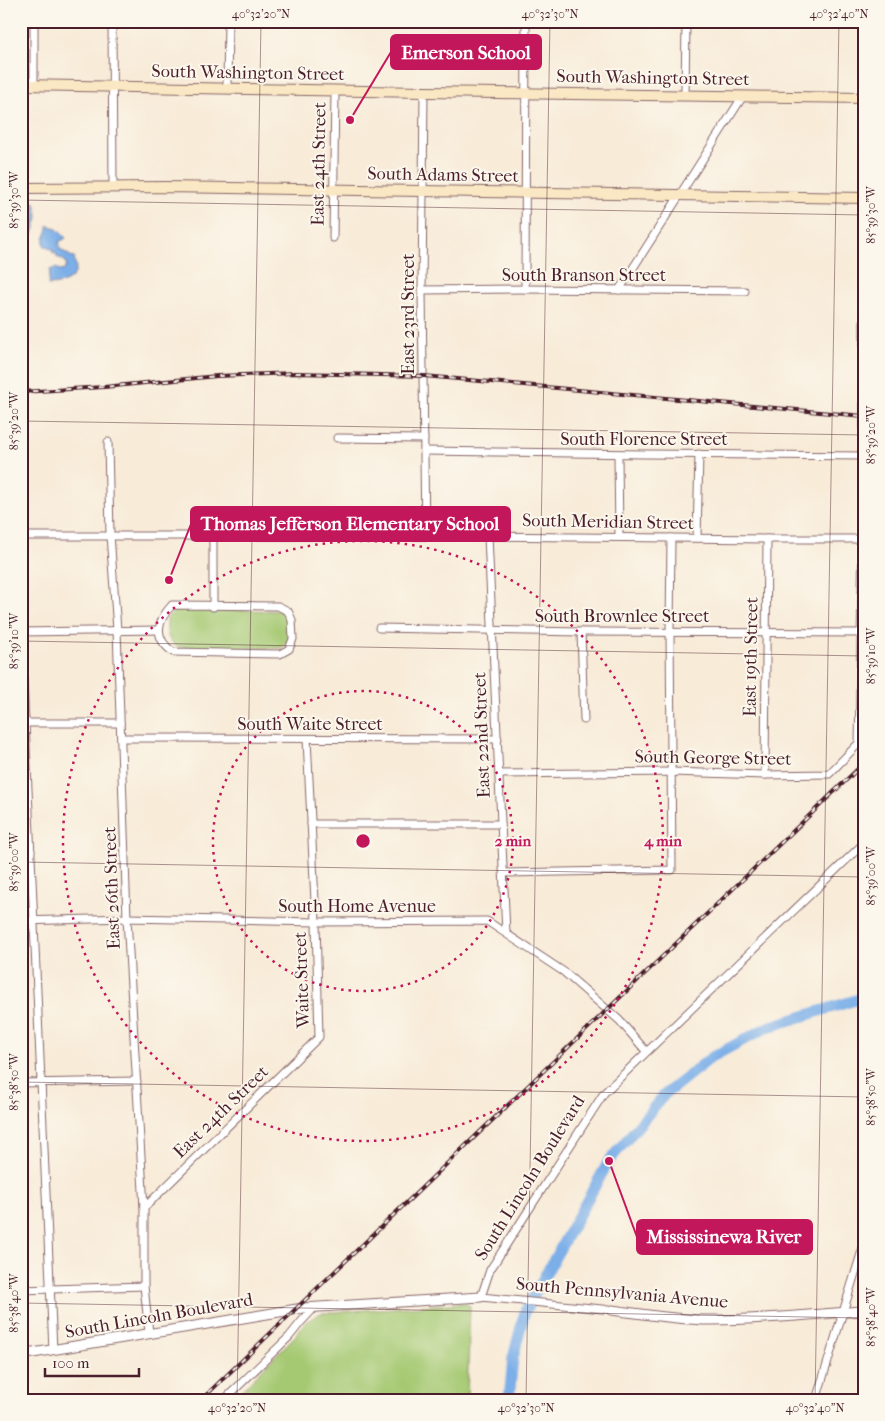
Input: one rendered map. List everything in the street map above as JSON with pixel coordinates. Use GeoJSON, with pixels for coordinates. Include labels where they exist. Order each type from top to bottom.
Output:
{"type":"FeatureCollection","features":[{"type":"Feature","properties":{"kind":"main road","name":"South Washington Street"},"geometry":{"type":"LineString","coordinates":[[21,85],[864,98]]}},
{"type":"Feature","properties":{"kind":"main road","name":"South Adams Street"},"geometry":{"type":"LineString","coordinates":[[21,188],[113,186],[864,198]]}},
{"type":"Feature","properties":{"kind":"street"},"geometry":{"type":"LineString","coordinates":[[34,21],[34,85]]}},
{"type":"Feature","properties":{"kind":"street"},"geometry":{"type":"LineString","coordinates":[[112,21],[113,186]]}},
{"type":"Feature","properties":{"kind":"street"},"geometry":{"type":"LineString","coordinates":[[227,88],[228,21]]}},
{"type":"Feature","properties":{"kind":"street"},"geometry":{"type":"LineString","coordinates":[[525,288],[526,21]]}},
{"type":"Feature","properties":{"kind":"street"},"geometry":{"type":"LineString","coordinates":[[685,94],[686,21]]}},
{"type":"Feature","properties":{"kind":"street","name":"East 24th Street"},"geometry":{"type":"LineString","coordinates":[[333,238],[335,91]]}},
{"type":"Feature","properties":{"kind":"street","name":"East 23rd Street"},"geometry":{"type":"LineString","coordinates":[[424,92],[422,290],[425,536]]}},
{"type":"Feature","properties":{"kind":"street"},"geometry":{"type":"LineString","coordinates":[[619,290],[743,96]]}},
{"type":"Feature","properties":{"kind":"street","name":"South Branson Street"},"geometry":{"type":"LineString","coordinates":[[422,290],[525,288],[745,291]]}},
{"type":"Feature","properties":{"kind":"street"},"geometry":{"type":"LineString","coordinates":[[864,321],[864,449]]}},
{"type":"Feature","properties":{"kind":"street"},"geometry":{"type":"LineString","coordinates":[[337,438],[424,439]]}},
{"type":"Feature","properties":{"kind":"street","name":"East 26th Street"},"geometry":{"type":"LineString","coordinates":[[108,442],[110,535],[117,630],[127,918],[144,1208],[144,1286],[149,1333]]}},
{"type":"Feature","properties":{"kind":"street","name":"South Florence Street"},"geometry":{"type":"LineString","coordinates":[[424,451],[618,455],[864,456]]}},
{"type":"Feature","properties":{"kind":"street"},"geometry":{"type":"LineString","coordinates":[[697,538],[699,454]]}},
{"type":"Feature","properties":{"kind":"street"},"geometry":{"type":"LineString","coordinates":[[618,455],[619,537]]}},
{"type":"Feature","properties":{"kind":"street","name":"South George Street"},"geometry":{"type":"LineString","coordinates":[[499,774],[671,772],[765,775],[829,774],[859,743],[862,718],[864,490]]}},
{"type":"Feature","properties":{"kind":"street","name":"South Meridian Street"},"geometry":{"type":"LineString","coordinates":[[21,536],[488,536],[767,540],[863,539]]}},
{"type":"Feature","properties":{"kind":"street"},"geometry":{"type":"LineString","coordinates":[[213,536],[213,607]]}},
{"type":"Feature","properties":{"kind":"street","name":"East 22nd Street"},"geometry":{"type":"LineString","coordinates":[[488,536],[506,933]]}},
{"type":"Feature","properties":{"kind":"street"},"geometry":{"type":"LineString","coordinates":[[504,873],[672,870],[671,538]]}},
{"type":"Feature","properties":{"kind":"street","name":"East 19th Street"},"geometry":{"type":"LineString","coordinates":[[765,775],[767,540]]}},
{"type":"Feature","properties":{"kind":"street"},"geometry":{"type":"LineString","coordinates":[[172,606],[278,606],[288,611],[292,620],[293,639],[289,649],[280,654],[173,652],[164,646],[159,630],[163,615],[172,606]]}},
{"type":"Feature","properties":{"kind":"street","name":"South Brownlee Street"},"geometry":{"type":"LineString","coordinates":[[379,628],[581,632],[862,633]]}},
{"type":"Feature","properties":{"kind":"street"},"geometry":{"type":"LineString","coordinates":[[52,1350],[33,921],[32,851],[23,723],[21,633],[159,630]]}},
{"type":"Feature","properties":{"kind":"street"},"geometry":{"type":"LineString","coordinates":[[581,632],[584,720]]}},
{"type":"Feature","properties":{"kind":"street"},"geometry":{"type":"LineString","coordinates":[[23,723],[120,723]]}},
{"type":"Feature","properties":{"kind":"street","name":"South Waite Street"},"geometry":{"type":"LineString","coordinates":[[121,738],[498,740]]}},
{"type":"Feature","properties":{"kind":"street"},"geometry":{"type":"LineString","coordinates":[[307,739],[316,922]]}},
{"type":"Feature","properties":{"kind":"street"},"geometry":{"type":"LineString","coordinates":[[311,824],[501,824]]}},
{"type":"Feature","properties":{"kind":"street","name":"South Lincoln Boulevard"},"geometry":{"type":"LineString","coordinates":[[21,1355],[296,1309],[481,1297],[490,1270],[604,1093],[864,842]]}},
{"type":"Feature","properties":{"kind":"street"},"geometry":{"type":"LineString","coordinates":[[21,851],[32,851]]}},
{"type":"Feature","properties":{"kind":"street","name":"South Home Avenue"},"geometry":{"type":"LineString","coordinates":[[21,921],[127,918],[316,922],[487,921],[564,972],[619,1020],[646,1051]]}},
{"type":"Feature","properties":{"kind":"street","name":"Waite Street"},"geometry":{"type":"LineString","coordinates":[[316,922],[319,1037]]}},
{"type":"Feature","properties":{"kind":"street","name":"East 24th Street"},"geometry":{"type":"LineString","coordinates":[[144,1208],[319,1037]]}},
{"type":"Feature","properties":{"kind":"street"},"geometry":{"type":"LineString","coordinates":[[21,1083],[137,1081]]}},
{"type":"Feature","properties":{"kind":"street"},"geometry":{"type":"LineString","coordinates":[[816,1400],[864,1244]]}},
{"type":"Feature","properties":{"kind":"street"},"geometry":{"type":"LineString","coordinates":[[21,1290],[144,1286]]}},
{"type":"Feature","properties":{"kind":"street","name":"South Pennsylvania Avenue"},"geometry":{"type":"LineString","coordinates":[[481,1297],[703,1320],[864,1311]]}},
{"type":"Feature","properties":{"kind":"street"},"geometry":{"type":"LineString","coordinates":[[224,1400],[288,1337],[314,1308]]}},
{"type":"Feature","properties":{"kind":"green space"},"geometry":{"type":"Polygon","coordinates":[[[175,610],[283,611],[290,618],[291,639],[279,648],[179,647],[174,645],[169,639],[167,618],[175,610]]]}},
{"type":"Feature","properties":{"kind":"green space"},"geometry":{"type":"Polygon","coordinates":[[[465,1303],[470,1306],[467,1400],[232,1400],[296,1335],[306,1322],[321,1313],[465,1303]]]}},
{"type":"Feature","properties":{"kind":"water"},"geometry":{"type":"Polygon","coordinates":[[[35,202],[38,218],[33,234],[21,225],[21,208],[35,202]]]}},
{"type":"Feature","properties":{"kind":"water"},"geometry":{"type":"Polygon","coordinates":[[[48,225],[56,228],[66,238],[59,242],[60,249],[75,259],[76,266],[73,276],[60,284],[48,285],[50,270],[55,268],[63,271],[67,266],[64,260],[57,257],[56,252],[52,252],[53,249],[44,245],[48,225]]]}},
{"type":"Feature","properties":{"kind":"waterway"},"geometry":{"type":"LineString","coordinates":[[509,1400],[513,1358],[525,1311],[609,1161],[664,1095],[712,1057],[768,1027],[864,996]]}},
{"type":"Feature","properties":{"kind":"railway"},"geometry":{"type":"LineString","coordinates":[[21,392],[104,387],[217,376],[296,373],[424,376],[864,416]]}},
{"type":"Feature","properties":{"kind":"railway"},"geometry":{"type":"LineString","coordinates":[[201,1400],[864,763]]}},
{"type":"Feature","properties":{"kind":"place","name":"Emerson School"},"geometry":{"type":"Point","coordinates":[350,120]}},
{"type":"Feature","properties":{"kind":"place","name":"Thomas Jefferson Elementary School"},"geometry":{"type":"Point","coordinates":[169,580]}},
{"type":"Feature","properties":{"kind":"place","name":"Mississinewa River"},"geometry":{"type":"Point","coordinates":[609,1161]}}]}
